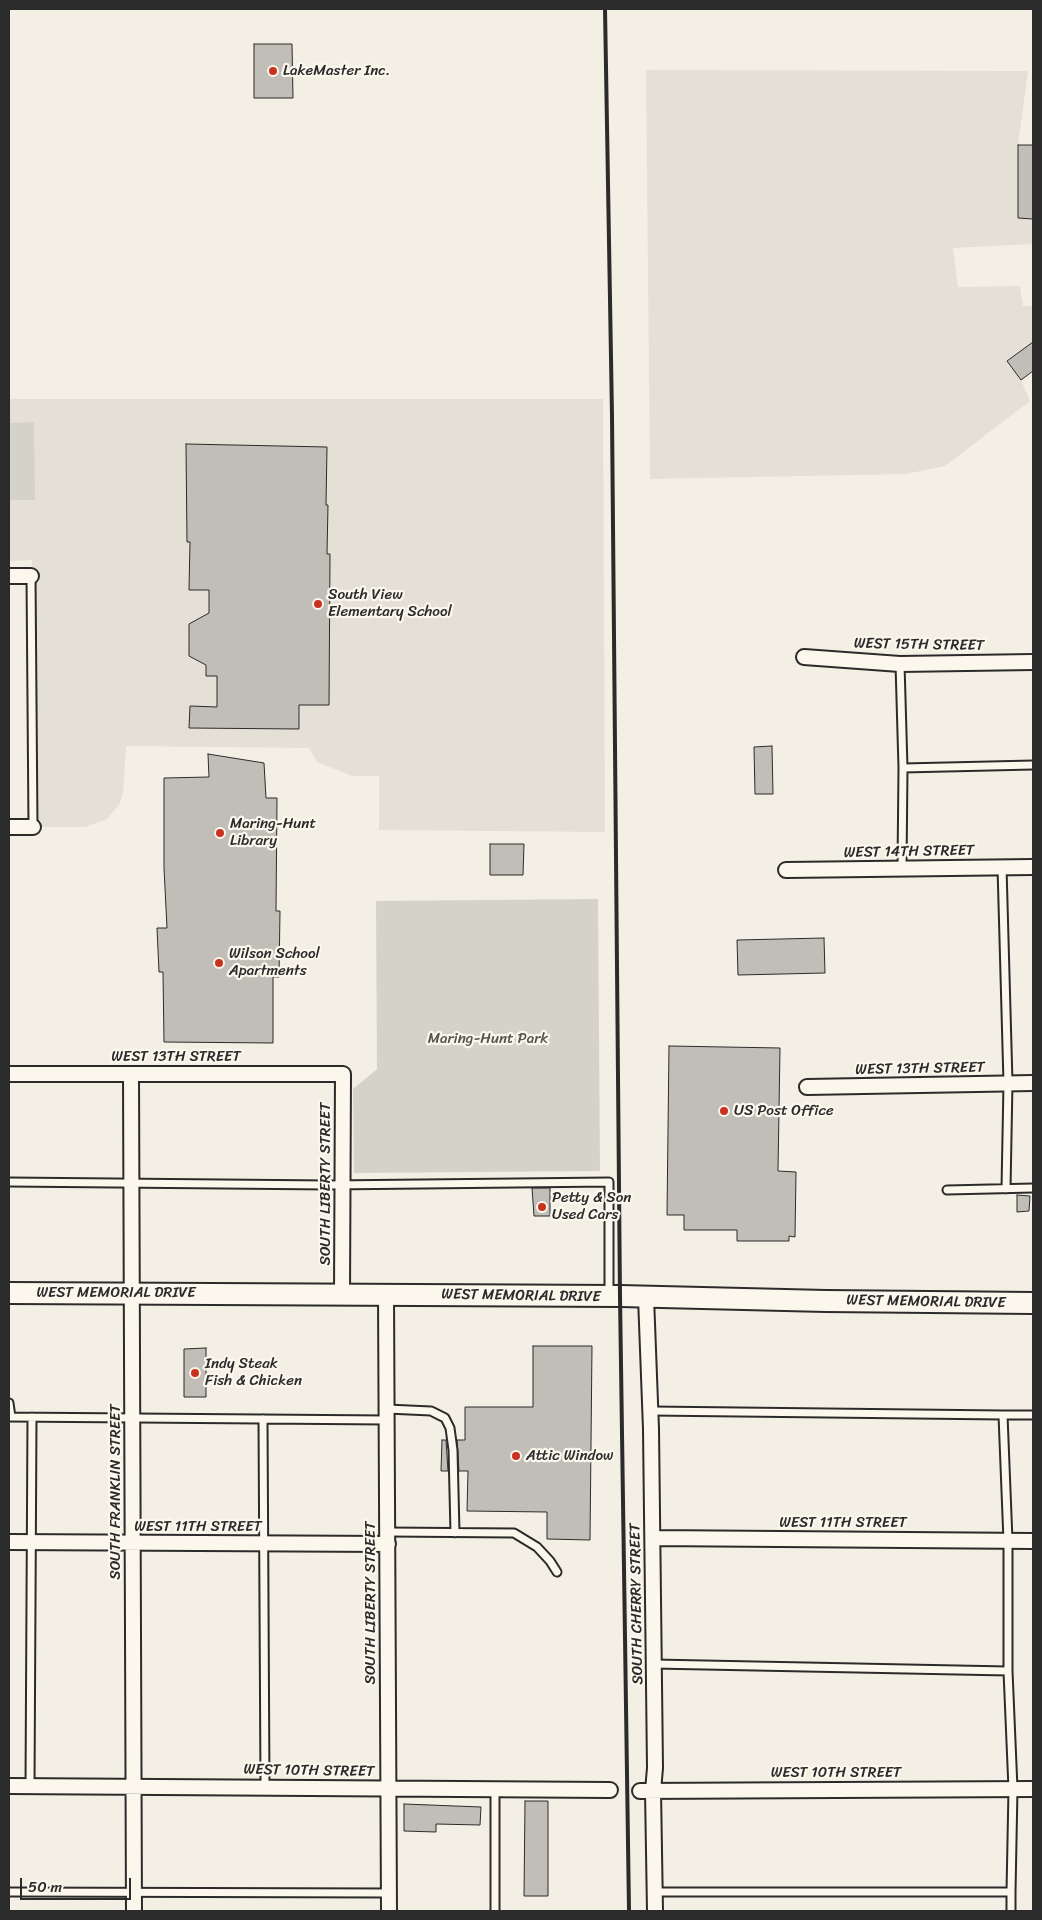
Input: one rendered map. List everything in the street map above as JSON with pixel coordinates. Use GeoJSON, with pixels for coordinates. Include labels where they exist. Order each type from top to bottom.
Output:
{"type":"FeatureCollection","features":[{"type":"Feature","properties":{"kind":"main road","name":"WEST MEMORIAL DRIVE"},"geometry":{"type":"LineString","coordinates":[[9,1293],[646,1296],[826,1301],[1033,1303]]}},
{"type":"Feature","properties":{"kind":"street"},"geometry":{"type":"LineString","coordinates":[[9,576],[31,576]]}},
{"type":"Feature","properties":{"kind":"street","name":"WEST 15TH STREET"},"geometry":{"type":"LineString","coordinates":[[804,657],[900,664],[1033,662]]}},
{"type":"Feature","properties":{"kind":"street"},"geometry":{"type":"LineString","coordinates":[[9,827],[32,827]]}},
{"type":"Feature","properties":{"kind":"street","name":"WEST 14TH STREET"},"geometry":{"type":"LineString","coordinates":[[786,870],[1033,866]]}},
{"type":"Feature","properties":{"kind":"street","name":"WEST 13TH STREET"},"geometry":{"type":"LineString","coordinates":[[9,1074],[343,1074]]}},
{"type":"Feature","properties":{"kind":"street","name":"SOUTH FRANKLIN STREET"},"geometry":{"type":"LineString","coordinates":[[130,1074],[134,1911]]}},
{"type":"Feature","properties":{"kind":"street","name":"SOUTH LIBERTY STREET"},"geometry":{"type":"LineString","coordinates":[[342,1294],[343,1074]]}},
{"type":"Feature","properties":{"kind":"street","name":"WEST 13TH STREET"},"geometry":{"type":"LineString","coordinates":[[807,1087],[1033,1082]]}},
{"type":"Feature","properties":{"kind":"street","name":"SOUTH LIBERTY STREET"},"geometry":{"type":"LineString","coordinates":[[386,1294],[389,1911]]}},
{"type":"Feature","properties":{"kind":"street","name":"SOUTH CHERRY STREET"},"geometry":{"type":"LineString","coordinates":[[646,1296],[651,1411],[655,1768],[646,1791],[656,1911]]}},
{"type":"Feature","properties":{"kind":"street","name":"WEST 11TH STREET"},"geometry":{"type":"LineString","coordinates":[[9,1542],[263,1543],[388,1538]]}},
{"type":"Feature","properties":{"kind":"street","name":"WEST 11TH STREET"},"geometry":{"type":"LineString","coordinates":[[653,1538],[1033,1541]]}},
{"type":"Feature","properties":{"kind":"street","name":"WEST 10TH STREET"},"geometry":{"type":"LineString","coordinates":[[9,1786],[610,1790]]}},
{"type":"Feature","properties":{"kind":"street","name":"WEST 10TH STREET"},"geometry":{"type":"LineString","coordinates":[[646,1791],[1033,1789]]}},
{"type":"Feature","properties":{"kind":"lane"},"geometry":{"type":"LineString","coordinates":[[31,576],[32,827]]}},
{"type":"Feature","properties":{"kind":"lane"},"geometry":{"type":"LineString","coordinates":[[900,664],[903,768],[902,868]]}},
{"type":"Feature","properties":{"kind":"lane"},"geometry":{"type":"LineString","coordinates":[[903,768],[1033,765]]}},
{"type":"Feature","properties":{"kind":"lane"},"geometry":{"type":"LineString","coordinates":[[1002,867],[1008,1083],[1006,1189]]}},
{"type":"Feature","properties":{"kind":"lane"},"geometry":{"type":"LineString","coordinates":[[9,1182],[343,1185],[609,1182],[609,1296]]}},
{"type":"Feature","properties":{"kind":"lane"},"geometry":{"type":"LineString","coordinates":[[947,1190],[1033,1188]]}},
{"type":"Feature","properties":{"kind":"lane"},"geometry":{"type":"LineString","coordinates":[[9,1403],[10,1417],[263,1419],[387,1415],[431,1411],[444,1418],[450,1428],[453,1450],[455,1533]]}},
{"type":"Feature","properties":{"kind":"lane"},"geometry":{"type":"LineString","coordinates":[[651,1411],[1033,1415]]}},
{"type":"Feature","properties":{"kind":"lane"},"geometry":{"type":"LineString","coordinates":[[1003,1415],[1008,1541],[1008,1670],[1013,1789],[1011,1911]]}},
{"type":"Feature","properties":{"kind":"lane"},"geometry":{"type":"LineString","coordinates":[[30,1786],[32,1417]]}},
{"type":"Feature","properties":{"kind":"lane"},"geometry":{"type":"LineString","coordinates":[[263,1419],[265,1787]]}},
{"type":"Feature","properties":{"kind":"lane"},"geometry":{"type":"LineString","coordinates":[[388,1538],[455,1533],[514,1533],[537,1547],[550,1561],[556,1572]]}},
{"type":"Feature","properties":{"kind":"lane"},"geometry":{"type":"LineString","coordinates":[[654,1664],[1008,1670]]}},
{"type":"Feature","properties":{"kind":"lane"},"geometry":{"type":"LineString","coordinates":[[495,1788],[495,1911]]}},
{"type":"Feature","properties":{"kind":"lane"},"geometry":{"type":"LineString","coordinates":[[9,1892],[389,1893]]}},
{"type":"Feature","properties":{"kind":"lane"},"geometry":{"type":"LineString","coordinates":[[655,1892],[1010,1892]]}},
{"type":"Feature","properties":{"kind":"shaded area"},"geometry":{"type":"Polygon","coordinates":[[[646,70],[1028,71],[1018,145],[1018,218],[1033,219],[1033,244],[953,248],[958,287],[1020,286],[1023,306],[1033,306],[1033,342],[1007,361],[1021,380],[1030,401],[945,466],[906,474],[650,479],[646,70]]]}},
{"type":"Feature","properties":{"kind":"shaded area","name":"South View Elementary School"},"geometry":{"type":"Polygon","coordinates":[[[9,399],[603,399],[605,832],[379,830],[379,776],[352,776],[317,762],[309,748],[126,746],[123,793],[119,805],[107,819],[85,827],[33,827],[32,560],[9,561],[9,399]]]}},
{"type":"Feature","properties":{"kind":"green space"},"geometry":{"type":"Polygon","coordinates":[[[34,422],[35,500],[9,500],[9,423],[34,422]]]}},
{"type":"Feature","properties":{"kind":"green space","name":"Maring-Hunt Park"},"geometry":{"type":"Polygon","coordinates":[[[598,899],[600,1171],[354,1173],[353,1089],[377,1069],[376,901],[598,899]]]}},
{"type":"Feature","properties":{"kind":"building","name":"LakeMaster Inc."},"geometry":{"type":"Polygon","coordinates":[[[254,44],[292,44],[293,98],[254,98],[254,44]]]}},
{"type":"Feature","properties":{"kind":"building"},"geometry":{"type":"Polygon","coordinates":[[[1018,145],[1033,145],[1033,219],[1018,218],[1018,145]]]}},
{"type":"Feature","properties":{"kind":"building"},"geometry":{"type":"Polygon","coordinates":[[[1033,342],[1033,371],[1021,380],[1007,361],[1033,342]]]}},
{"type":"Feature","properties":{"kind":"building","name":"South View Elementary School"},"geometry":{"type":"Polygon","coordinates":[[[186,444],[327,447],[327,554],[330,554],[329,705],[299,705],[299,729],[189,728],[190,706],[217,707],[217,676],[206,676],[206,665],[189,656],[189,624],[209,613],[209,590],[189,590],[190,542],[187,542],[186,444]]]}},
{"type":"Feature","properties":{"kind":"building"},"geometry":{"type":"Polygon","coordinates":[[[772,746],[773,794],[755,794],[754,747],[772,746]]]}},
{"type":"Feature","properties":{"kind":"building"},"geometry":{"type":"Polygon","coordinates":[[[208,754],[264,763],[266,798],[277,798],[276,911],[280,911],[279,977],[273,977],[273,1043],[164,1042],[163,972],[159,972],[157,928],[167,928],[164,868],[164,778],[209,777],[208,754]]]}},
{"type":"Feature","properties":{"kind":"building"},"geometry":{"type":"Polygon","coordinates":[[[490,844],[524,844],[523,875],[490,875],[490,844]]]}},
{"type":"Feature","properties":{"kind":"building"},"geometry":{"type":"Polygon","coordinates":[[[824,938],[825,973],[738,975],[737,940],[824,938]]]}},
{"type":"Feature","properties":{"kind":"building","name":"US Post Office"},"geometry":{"type":"Polygon","coordinates":[[[669,1046],[780,1048],[778,1171],[796,1172],[795,1237],[789,1236],[789,1241],[737,1241],[737,1230],[684,1230],[684,1215],[667,1215],[669,1046]]]}},
{"type":"Feature","properties":{"kind":"building","name":"Petty & Son Used Cars"},"geometry":{"type":"Polygon","coordinates":[[[532,1188],[550,1188],[550,1216],[534,1216],[532,1188]]]}},
{"type":"Feature","properties":{"kind":"building"},"geometry":{"type":"Polygon","coordinates":[[[1017,1195],[1030,1196],[1029,1211],[1017,1212],[1017,1195]]]}},
{"type":"Feature","properties":{"kind":"building","name":"Attic Window"},"geometry":{"type":"Polygon","coordinates":[[[533,1346],[592,1346],[590,1540],[547,1539],[547,1512],[467,1511],[468,1471],[459,1471],[457,1440],[465,1440],[465,1407],[533,1407],[533,1346]]]}},
{"type":"Feature","properties":{"kind":"building","name":"Indy Steak Fish & Chicken"},"geometry":{"type":"Polygon","coordinates":[[[206,1348],[206,1397],[184,1397],[184,1349],[206,1348]]]}},
{"type":"Feature","properties":{"kind":"building"},"geometry":{"type":"Polygon","coordinates":[[[442,1440],[446,1440],[448,1471],[441,1471],[442,1440]]]}},
{"type":"Feature","properties":{"kind":"building"},"geometry":{"type":"Polygon","coordinates":[[[525,1801],[548,1801],[548,1896],[524,1896],[525,1801]]]}},
{"type":"Feature","properties":{"kind":"building"},"geometry":{"type":"Polygon","coordinates":[[[404,1804],[481,1807],[480,1825],[436,1824],[436,1832],[404,1831],[404,1804]]]}},
{"type":"Feature","properties":{"kind":"railway"},"geometry":{"type":"LineString","coordinates":[[605,9],[612,416],[620,1296],[629,1911]]}},
{"type":"Feature","properties":{"kind":"place","name":"LakeMaster Inc."},"geometry":{"type":"Point","coordinates":[273,71]}},
{"type":"Feature","properties":{"kind":"place","name":"South View Elementary School"},"geometry":{"type":"Point","coordinates":[318,604]}},
{"type":"Feature","properties":{"kind":"place","name":"Maring-Hunt Library"},"geometry":{"type":"Point","coordinates":[220,833]}},
{"type":"Feature","properties":{"kind":"place","name":"Wilson School Apartments"},"geometry":{"type":"Point","coordinates":[219,963]}},
{"type":"Feature","properties":{"kind":"place","name":"US Post Office"},"geometry":{"type":"Point","coordinates":[724,1111]}},
{"type":"Feature","properties":{"kind":"place","name":"Petty & Son Used Cars"},"geometry":{"type":"Point","coordinates":[542,1207]}},
{"type":"Feature","properties":{"kind":"place","name":"Indy Steak Fish & Chicken"},"geometry":{"type":"Point","coordinates":[195,1373]}},
{"type":"Feature","properties":{"kind":"place","name":"Attic Window"},"geometry":{"type":"Point","coordinates":[516,1456]}}]}
